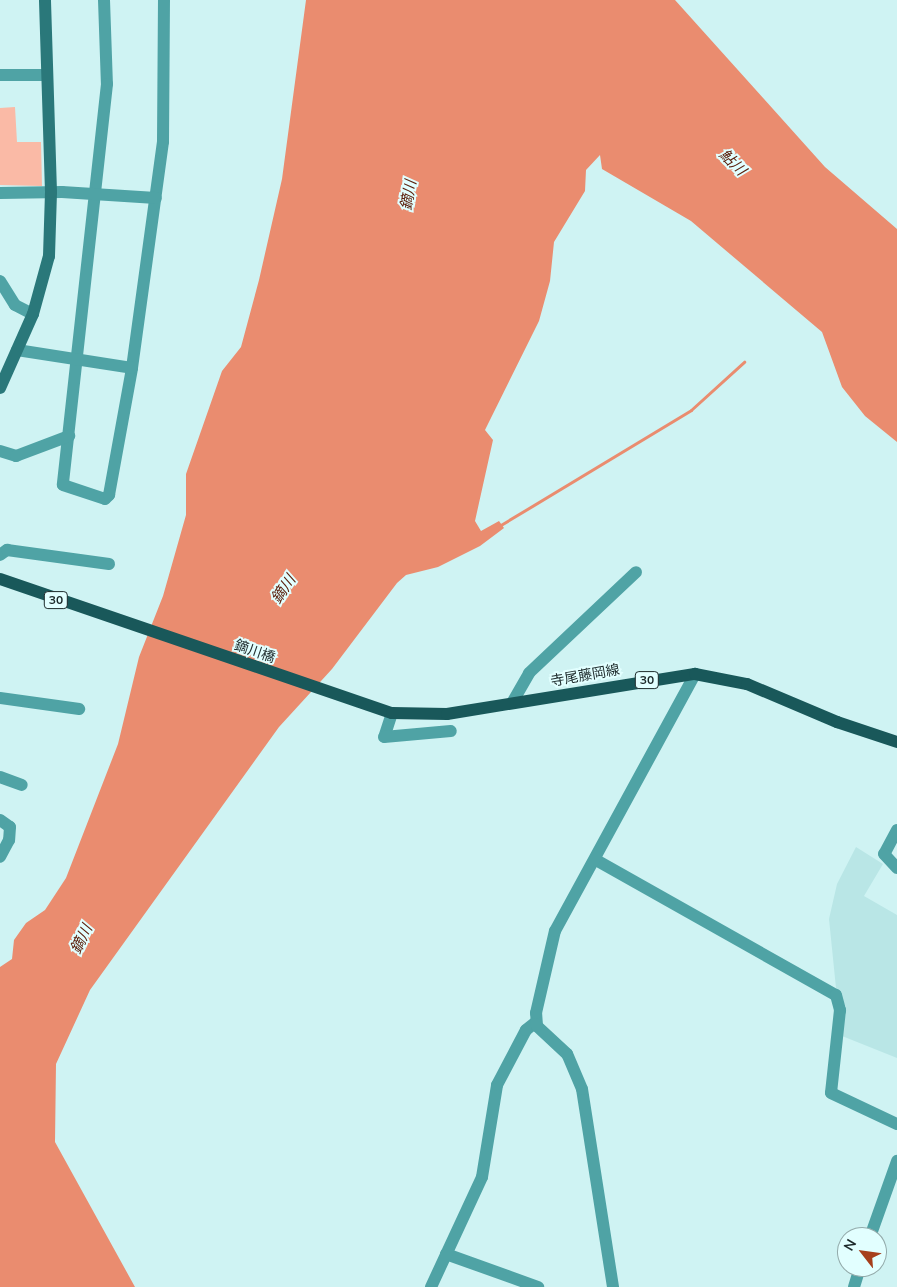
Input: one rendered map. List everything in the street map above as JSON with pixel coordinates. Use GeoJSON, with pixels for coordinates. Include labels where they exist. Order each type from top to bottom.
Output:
{"type":"FeatureCollection","features":[{"type":"Feature","properties":{"kind":"main road","name":"鏑川橋"},"geometry":{"type":"LineString","coordinates":[[0,579],[390,712]]}},
{"type":"Feature","properties":{"kind":"main road","name":"寺尾藤岡線"},"geometry":{"type":"LineString","coordinates":[[390,712],[448,714],[695,674],[747,684],[837,722],[897,742]]}},
{"type":"Feature","properties":{"kind":"street"},"geometry":{"type":"LineString","coordinates":[[0,388],[33,314],[49,256],[51,192],[45,0]]}},
{"type":"Feature","properties":{"kind":"street"},"geometry":{"type":"LineString","coordinates":[[104,0],[107,84],[79,359],[63,485],[105,499],[109,495],[132,368],[163,142],[164,0]]}},
{"type":"Feature","properties":{"kind":"street"},"geometry":{"type":"LineString","coordinates":[[0,75],[47,75]]}},
{"type":"Feature","properties":{"kind":"street"},"geometry":{"type":"LineString","coordinates":[[0,194],[51,192],[156,198]]}},
{"type":"Feature","properties":{"kind":"street"},"geometry":{"type":"LineString","coordinates":[[0,281],[15,305],[33,314]]}},
{"type":"Feature","properties":{"kind":"street"},"geometry":{"type":"LineString","coordinates":[[16,350],[132,368]]}},
{"type":"Feature","properties":{"kind":"street"},"geometry":{"type":"LineString","coordinates":[[0,451],[16,456],[68,436]]}},
{"type":"Feature","properties":{"kind":"street"},"geometry":{"type":"LineString","coordinates":[[0,555],[7,550],[109,564]]}},
{"type":"Feature","properties":{"kind":"street"},"geometry":{"type":"LineString","coordinates":[[512,703],[529,673],[636,572]]}},
{"type":"Feature","properties":{"kind":"street"},"geometry":{"type":"LineString","coordinates":[[432,1287],[482,1178],[496,1085],[526,1030],[536,1022],[555,931],[596,860],[636,778],[695,674]]}},
{"type":"Feature","properties":{"kind":"street"},"geometry":{"type":"LineString","coordinates":[[0,698],[79,709]]}},
{"type":"Feature","properties":{"kind":"street"},"geometry":{"type":"LineString","coordinates":[[390,712],[384,737],[451,731]]}},
{"type":"Feature","properties":{"kind":"street"},"geometry":{"type":"LineString","coordinates":[[0,777],[22,784]]}},
{"type":"Feature","properties":{"kind":"street"},"geometry":{"type":"LineString","coordinates":[[0,820],[10,827],[9,840],[0,856]]}},
{"type":"Feature","properties":{"kind":"street"},"geometry":{"type":"LineString","coordinates":[[897,830],[884,854],[897,868]]}},
{"type":"Feature","properties":{"kind":"street"},"geometry":{"type":"LineString","coordinates":[[596,860],[836,995],[840,1010],[831,1093],[897,1124]]}},
{"type":"Feature","properties":{"kind":"street"},"geometry":{"type":"LineString","coordinates":[[536,1022],[567,1054],[582,1090],[614,1287]]}},
{"type":"Feature","properties":{"kind":"street"},"geometry":{"type":"LineString","coordinates":[[874,1227],[897,1161]]}},
{"type":"Feature","properties":{"kind":"street"},"geometry":{"type":"LineString","coordinates":[[446,1254],[538,1287]]}},
{"type":"Feature","properties":{"kind":"shaded area"},"geometry":{"type":"Polygon","coordinates":[[[15,107],[17,142],[41,142],[42,186],[0,185],[0,108],[15,107]]]}},
{"type":"Feature","properties":{"kind":"shaded area"},"geometry":{"type":"Polygon","coordinates":[[[856,847],[883,864],[864,896],[897,915],[897,1058],[842,1036],[846,1007],[836,988],[829,919],[837,884],[856,847]]]}},
{"type":"Feature","properties":{"kind":"water"},"geometry":{"type":"Polygon","coordinates":[[[306,0],[675,0],[825,167],[897,229],[897,442],[865,416],[842,387],[822,332],[691,221],[602,169],[600,155],[586,170],[585,191],[554,242],[550,281],[539,321],[485,430],[493,440],[475,521],[481,531],[499,521],[504,528],[480,546],[438,567],[406,575],[397,583],[332,669],[279,727],[90,990],[56,1064],[55,1142],[135,1287],[0,1287],[0,967],[12,959],[14,940],[26,923],[45,910],[66,878],[118,744],[139,657],[163,596],[186,515],[186,474],[222,371],[241,347],[259,280],[282,179],[306,0]]]}},
{"type":"Feature","properties":{"kind":"waterway"},"geometry":{"type":"LineString","coordinates":[[499,526],[691,410],[744,362]]}},
{"type":"Feature","properties":{"kind":"water label","name":"鮎川"},"geometry":{"type":"Point","coordinates":[733,162]}},
{"type":"Feature","properties":{"kind":"water label","name":"鏑川"},"geometry":{"type":"Point","coordinates":[408,195]}},
{"type":"Feature","properties":{"kind":"water label","name":"鏑川"},"geometry":{"type":"Point","coordinates":[283,589]}},
{"type":"Feature","properties":{"kind":"water label","name":"鏑川"},"geometry":{"type":"Point","coordinates":[81,939]}}]}
